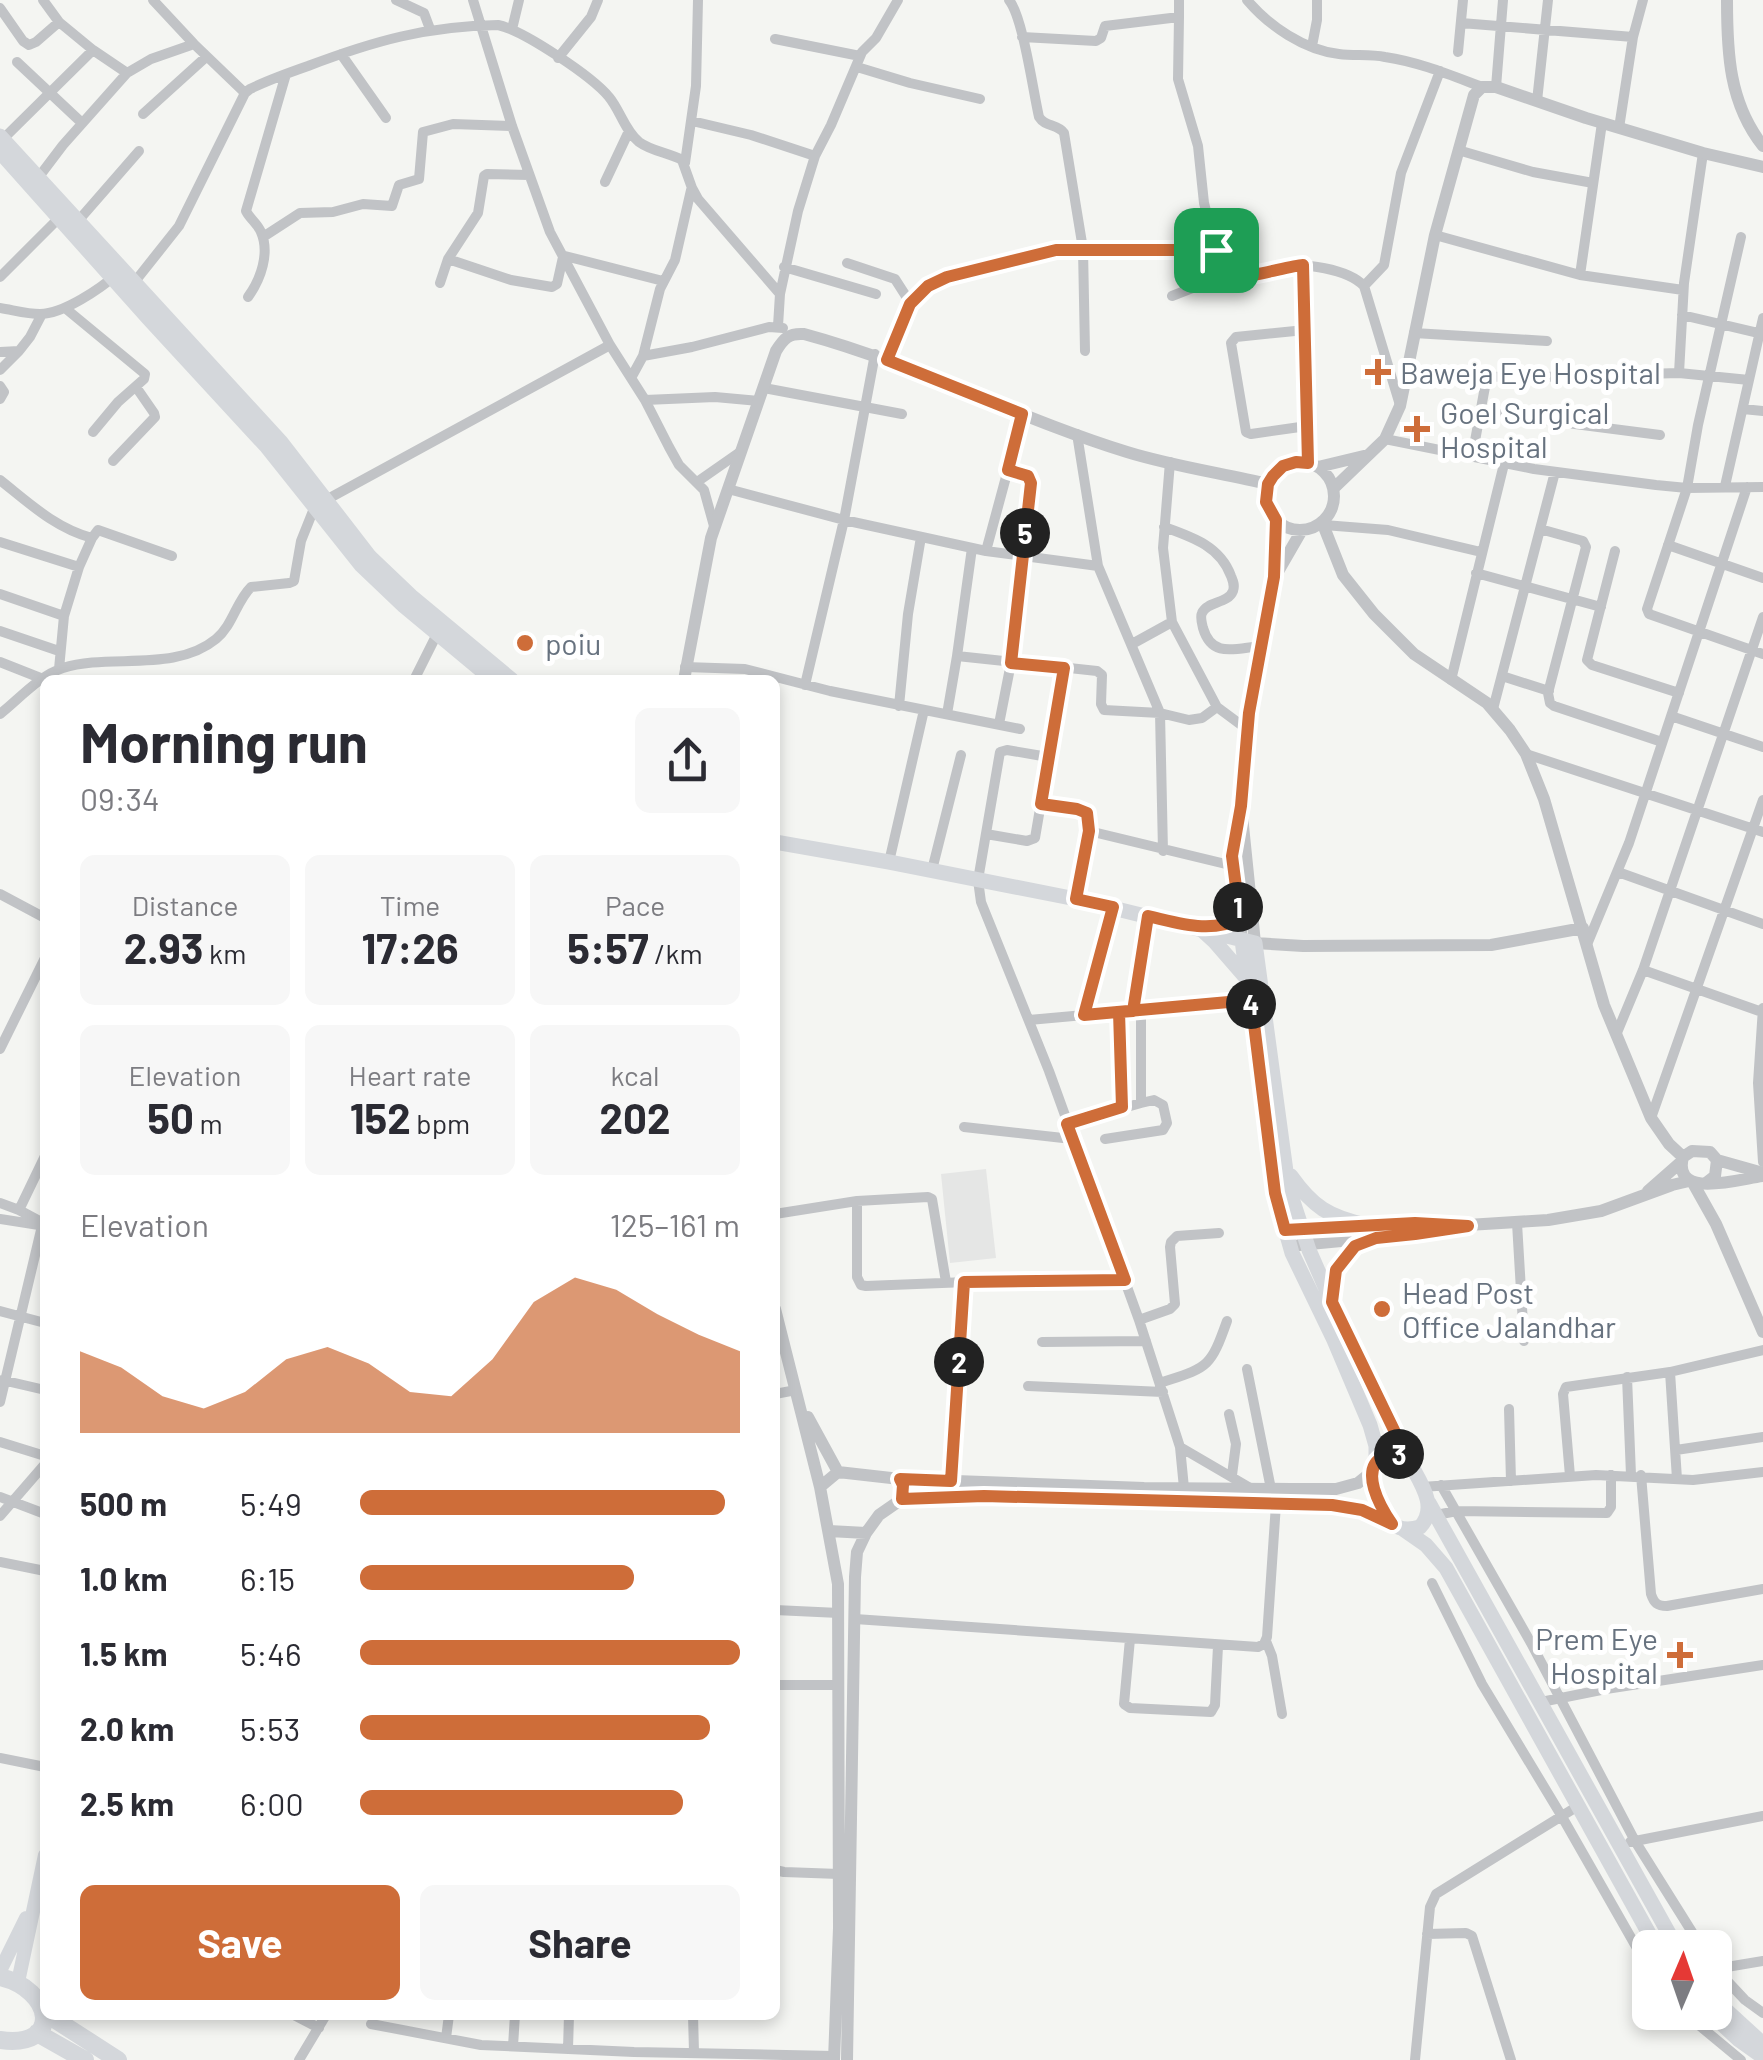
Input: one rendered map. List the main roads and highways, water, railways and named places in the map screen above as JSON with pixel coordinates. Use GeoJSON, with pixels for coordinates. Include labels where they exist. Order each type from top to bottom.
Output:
{"type":"FeatureCollection","features":[{"type":"Feature","properties":{"kind":"highway"},"geometry":{"type":"LineString","coordinates":[[6,1977],[24,1985],[40,2003]]}},
{"type":"Feature","properties":{"kind":"highway"},"geometry":{"type":"LineString","coordinates":[[2,2042],[30,2039],[44,2020]]}},
{"type":"Feature","properties":{"kind":"highway"},"geometry":{"type":"LineString","coordinates":[[57,2020],[118,2060]]}},
{"type":"Feature","properties":{"kind":"highway"},"geometry":{"type":"LineString","coordinates":[[37,2034],[85,2060]]}},
{"type":"Feature","properties":{"kind":"main road"},"geometry":{"type":"LineString","coordinates":[[1,147],[38,178],[78,221],[117,274]]}},
{"type":"Feature","properties":{"kind":"main road"},"geometry":{"type":"LineString","coordinates":[[1,147],[59,218],[130,288],[320,503],[361,565],[492,674]]}},
{"type":"Feature","properties":{"kind":"main road"},"geometry":{"type":"LineString","coordinates":[[780,842],[1076,899],[1249,941]]}},
{"type":"Feature","properties":{"kind":"main road"},"geometry":{"type":"LineString","coordinates":[[1183,925],[1224,925],[1240,918]]}},
{"type":"Feature","properties":{"kind":"main road"},"geometry":{"type":"LineString","coordinates":[[1201,929],[1248,980]]}},
{"type":"Feature","properties":{"kind":"main road"},"geometry":{"type":"LineString","coordinates":[[1249,941],[1248,980],[1275,1193],[1433,1509],[1541,1702],[1628,1843],[1669,1930]]}},
{"type":"Feature","properties":{"kind":"main road"},"geometry":{"type":"LineString","coordinates":[[1249,941],[1296,1237],[1370,1425],[1376,1446],[1372,1481],[1382,1510],[1397,1527],[1426,1545],[1446,1568],[1647,1930]]}},
{"type":"Feature","properties":{"kind":"main road"},"geometry":{"type":"LineString","coordinates":[[1286,1169],[1306,1197],[1325,1212],[1371,1232],[1336,1270],[1332,1302]]}},
{"type":"Feature","properties":{"kind":"main road"},"geometry":{"type":"LineString","coordinates":[[1374,1467],[1390,1454],[1408,1459]]}},
{"type":"Feature","properties":{"kind":"main road"},"geometry":{"type":"LineString","coordinates":[[1397,1527],[1420,1526],[1433,1509]]}},
{"type":"Feature","properties":{"kind":"main road"},"geometry":{"type":"LineString","coordinates":[[6,1977],[40,1877]]}},
{"type":"Feature","properties":{"kind":"main road"},"geometry":{"type":"LineString","coordinates":[[1732,2014],[1763,2033]]}},
{"type":"Feature","properties":{"kind":"main road"},"geometry":{"type":"LineString","coordinates":[[1732,2018],[1763,2044]]}},
{"type":"Feature","properties":{"kind":"main road"},"geometry":{"type":"LineString","coordinates":[[1732,2023],[1763,2057]]}},
{"type":"Feature","properties":{"kind":"place","name":"Baweja Eye Hospital"},"geometry":{"type":"Point","coordinates":[1378,372]}},
{"type":"Feature","properties":{"kind":"place","name":"Goel Surgical Hospital"},"geometry":{"type":"Point","coordinates":[1417,429]}},
{"type":"Feature","properties":{"kind":"place","name":"poiu"},"geometry":{"type":"Point","coordinates":[525,643]}},
{"type":"Feature","properties":{"kind":"place","name":"Head Post Office Jalandhar"},"geometry":{"type":"Point","coordinates":[1382,1309]}},
{"type":"Feature","properties":{"kind":"place","name":"Prem Eye Hospital"},"geometry":{"type":"Point","coordinates":[1680,1655]}}]}
